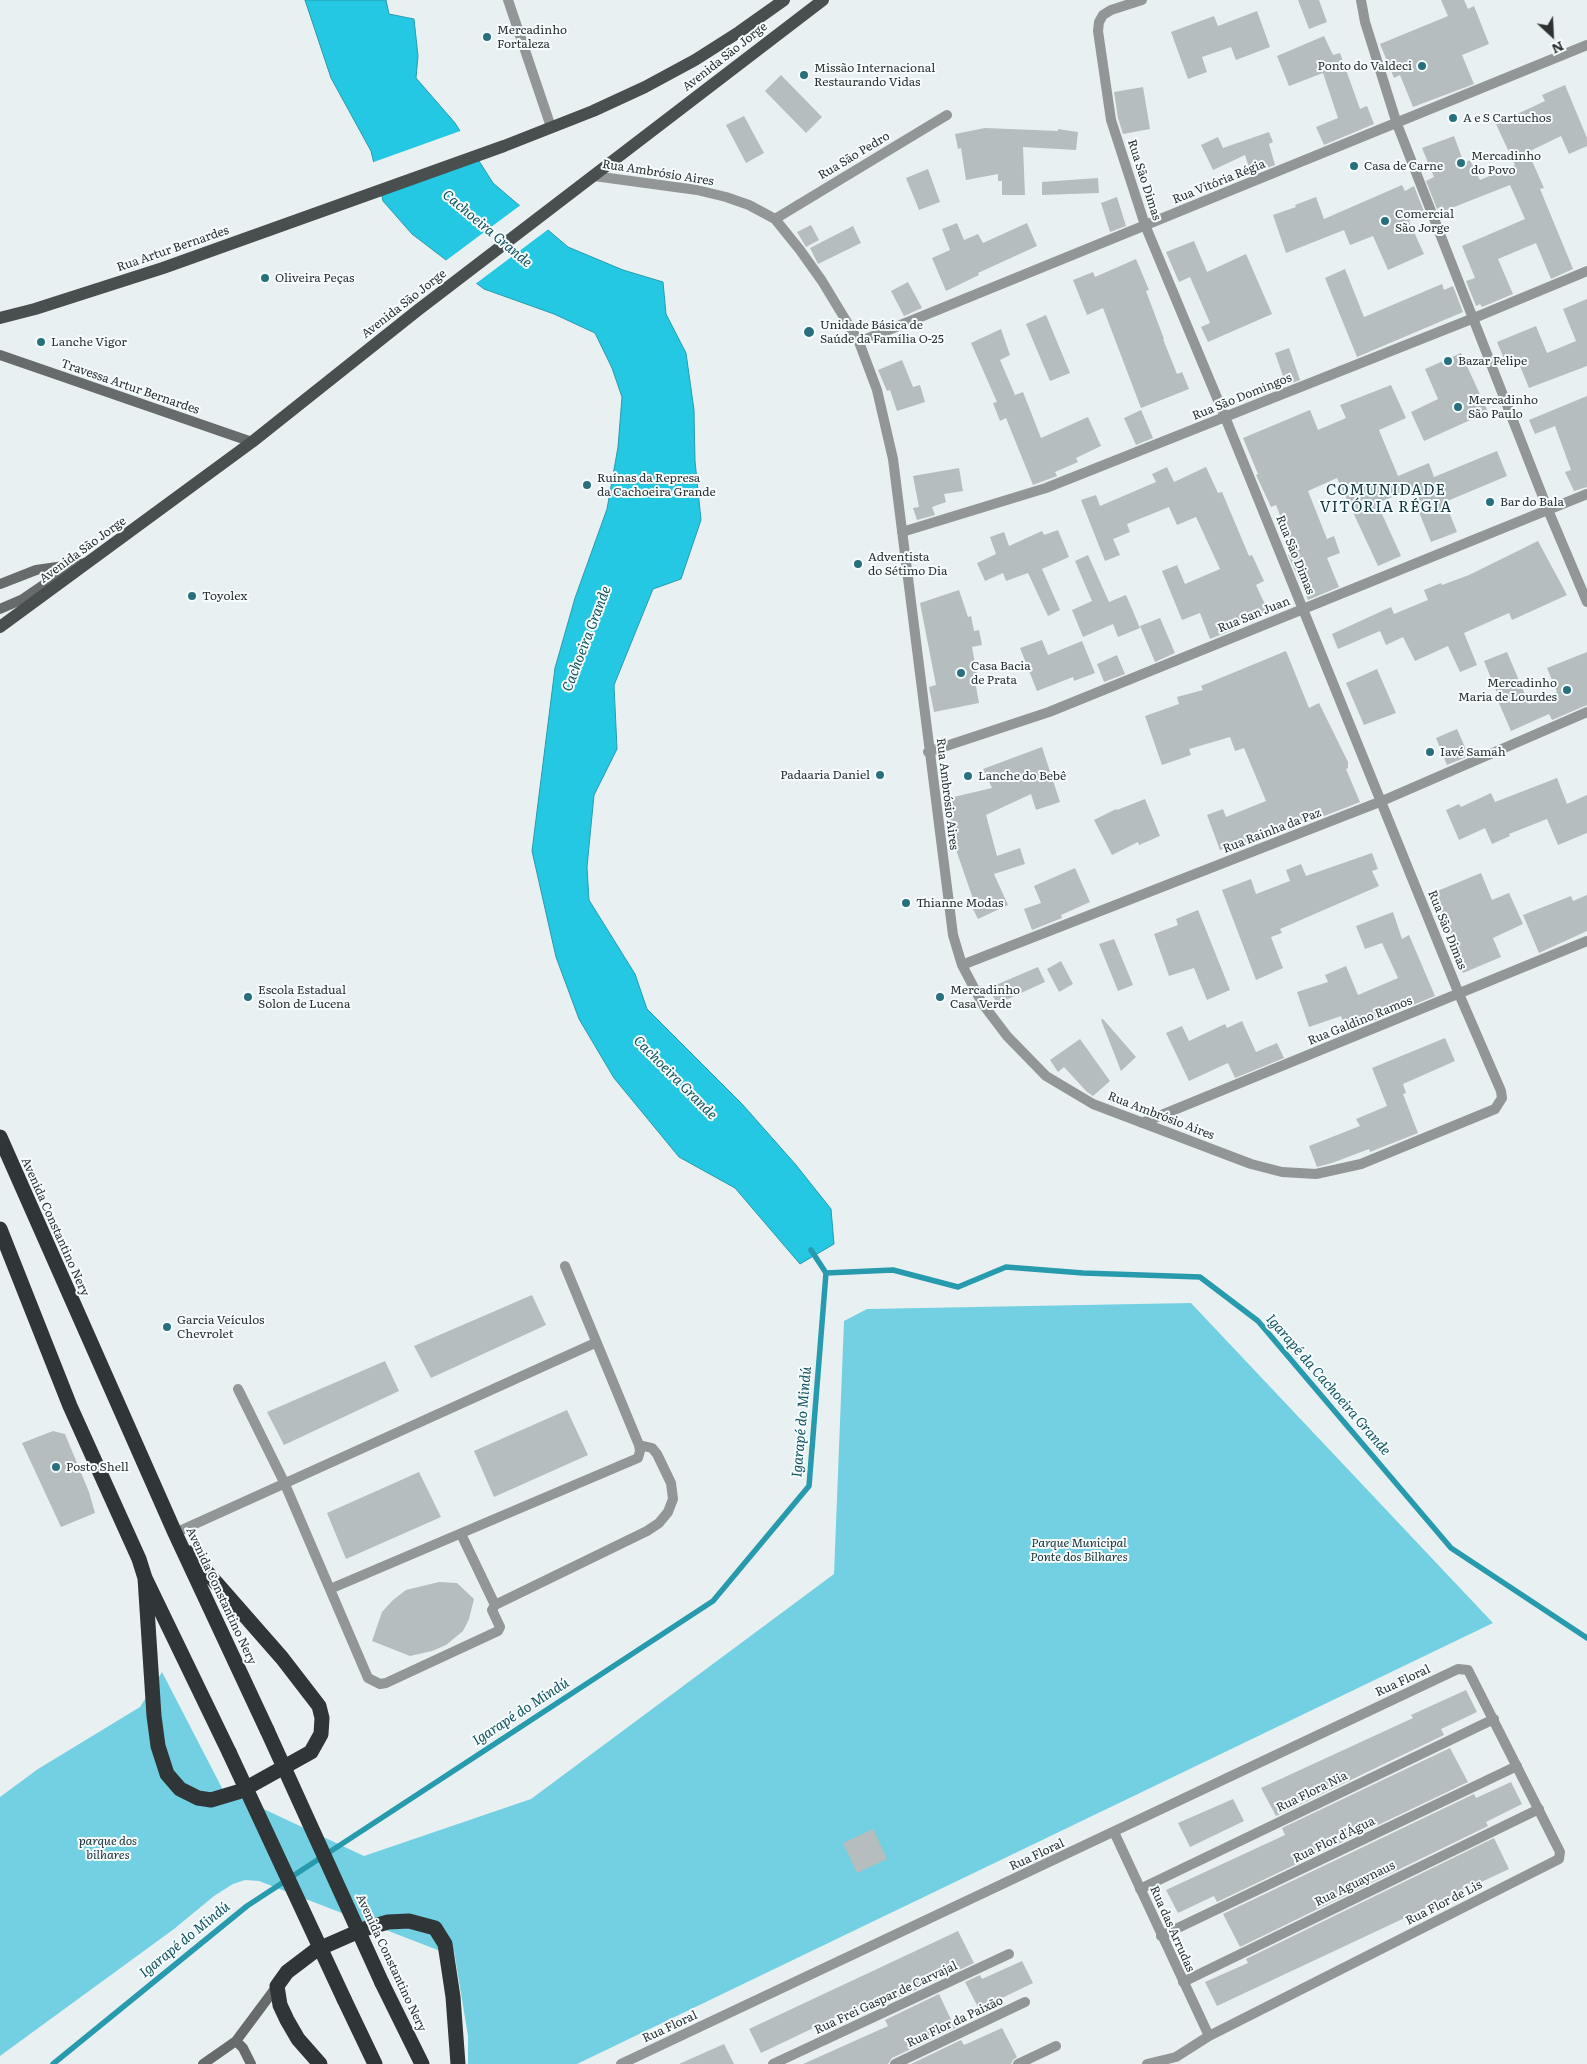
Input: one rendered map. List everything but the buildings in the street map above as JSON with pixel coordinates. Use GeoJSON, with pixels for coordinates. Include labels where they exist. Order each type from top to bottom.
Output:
{"type":"FeatureCollection","features":[{"type":"Feature","properties":{"kind":"highway","name":"Avenida Constantino Nery"},"geometry":{"type":"LineString","coordinates":[[0,1137],[177,1537],[382,1983],[422,2064]]}},
{"type":"Feature","properties":{"kind":"highway"},"geometry":{"type":"LineString","coordinates":[[0,1229],[70,1406],[139,1559],[145,1578],[375,2064]]}},
{"type":"Feature","properties":{"kind":"highway"},"geometry":{"type":"LineString","coordinates":[[145,1578],[154,1716],[158,1746],[168,1774],[180,1789],[198,1798],[211,1800],[224,1797],[241,1791],[311,1752],[321,1734],[322,1718],[319,1706],[282,1658],[177,1537]]}},
{"type":"Feature","properties":{"kind":"highway"},"geometry":{"type":"LineString","coordinates":[[320,2064],[298,2039],[286,2020],[280,2005],[277,1986],[287,1972],[316,1950],[364,1929],[388,1922],[409,1920],[435,1928],[445,1944],[448,1954],[458,2064]]}},
{"type":"Feature","properties":{"kind":"main road","name":"Avenida São Jorge"},"geometry":{"type":"LineString","coordinates":[[352,200],[504,146],[593,111],[645,87],[695,60],[784,0]]}},
{"type":"Feature","properties":{"kind":"main road","name":"Avenida São Jorge"},"geometry":{"type":"LineString","coordinates":[[0,627],[92,562],[252,442],[418,310],[823,0]]}},
{"type":"Feature","properties":{"kind":"main road","name":"Rua Artur Bernardes"},"geometry":{"type":"LineString","coordinates":[[0,318],[35,309],[163,268],[352,200]]}},
{"type":"Feature","properties":{"kind":"street"},"geometry":{"type":"LineString","coordinates":[[508,0],[551,127]]}},
{"type":"Feature","properties":{"kind":"street","name":"Rua São Dimas"},"geometry":{"type":"LineString","coordinates":[[1142,0],[1111,10],[1103,15],[1099,22],[1098,31],[1111,120],[1145,225],[1226,416],[1459,994],[1501,1091],[1502,1098],[1499,1105]]}},
{"type":"Feature","properties":{"kind":"street"},"geometry":{"type":"LineString","coordinates":[[1361,0],[1365,22],[1397,124],[1548,510],[1587,602]]}},
{"type":"Feature","properties":{"kind":"street","name":"Rua Vitória Régia"},"geometry":{"type":"LineString","coordinates":[[860,342],[1587,45]]}},
{"type":"Feature","properties":{"kind":"street","name":"Rua São Pedro"},"geometry":{"type":"LineString","coordinates":[[775,220],[947,115]]}},
{"type":"Feature","properties":{"kind":"street","name":"Rua Ambrósio Aires"},"geometry":{"type":"LineString","coordinates":[[594,176],[690,189],[726,197],[749,206],[775,220],[822,281],[860,342],[877,390],[889,442],[951,922],[962,965],[982,1003],[1007,1036],[1046,1076],[1093,1104],[1251,1164],[1282,1172],[1316,1174],[1361,1164],[1495,1109],[1499,1105]]}},
{"type":"Feature","properties":{"kind":"street","name":"Rua São Domingos"},"geometry":{"type":"LineString","coordinates":[[902,532],[1046,488],[1474,318],[1587,271]]}},
{"type":"Feature","properties":{"kind":"street","name":"Travessa Artur Bernardes"},"geometry":{"type":"LineString","coordinates":[[0,355],[252,442]]}},
{"type":"Feature","properties":{"kind":"street","name":"Rua San Juan"},"geometry":{"type":"LineString","coordinates":[[928,752],[1049,712],[1587,494]]}},
{"type":"Feature","properties":{"kind":"street"},"geometry":{"type":"LineString","coordinates":[[0,584],[36,570],[92,562]]}},
{"type":"Feature","properties":{"kind":"street"},"geometry":{"type":"LineString","coordinates":[[0,609],[23,598],[73,565]]}},
{"type":"Feature","properties":{"kind":"street","name":"Rua Rainha da Paz"},"geometry":{"type":"LineString","coordinates":[[962,965],[1382,801],[1587,712]]}},
{"type":"Feature","properties":{"kind":"street","name":"Rua Galdino Ramos"},"geometry":{"type":"LineString","coordinates":[[1142,1124],[1587,941]]}},
{"type":"Feature","properties":{"kind":"street"},"geometry":{"type":"LineString","coordinates":[[330,1589],[638,1458],[639,1445],[595,1343],[565,1266]]}},
{"type":"Feature","properties":{"kind":"street"},"geometry":{"type":"LineString","coordinates":[[177,1537],[284,1482],[595,1343]]}},
{"type":"Feature","properties":{"kind":"street"},"geometry":{"type":"LineString","coordinates":[[238,1389],[284,1482],[368,1678],[380,1684],[386,1683],[498,1631],[500,1627],[492,1610],[495,1605],[647,1531],[659,1523],[668,1512],[673,1499],[671,1483],[658,1454],[652,1448],[639,1445]]}},
{"type":"Feature","properties":{"kind":"street"},"geometry":{"type":"LineString","coordinates":[[461,1534],[495,1605]]}},
{"type":"Feature","properties":{"kind":"street","name":"Rua Flor de Lis"},"geometry":{"type":"LineString","coordinates":[[1147,2064],[1176,2057],[1209,2036],[1556,1861],[1560,1856],[1560,1852],[1471,1672],[1464,1668]]}},
{"type":"Feature","properties":{"kind":"street","name":"Rua Floral"},"geometry":{"type":"LineString","coordinates":[[621,2064],[1458,1669],[1464,1668]]}},
{"type":"Feature","properties":{"kind":"street","name":"Rua Flora Nia"},"geometry":{"type":"LineString","coordinates":[[1140,1889],[1494,1719]]}},
{"type":"Feature","properties":{"kind":"street","name":"Rua Flor d'Água"},"geometry":{"type":"LineString","coordinates":[[1161,1936],[1517,1766]]}},
{"type":"Feature","properties":{"kind":"street","name":"Rua Aguaynaus"},"geometry":{"type":"LineString","coordinates":[[1183,1982],[1539,1810]]}},
{"type":"Feature","properties":{"kind":"street","name":"Rua das Arrudas"},"geometry":{"type":"LineString","coordinates":[[1114,1832],[1209,2036]]}},
{"type":"Feature","properties":{"kind":"street","name":"Rua Frei Gaspar de Carvajal"},"geometry":{"type":"LineString","coordinates":[[773,2064],[1009,1954]]}},
{"type":"Feature","properties":{"kind":"street"},"geometry":{"type":"LineString","coordinates":[[203,2064],[236,2041],[277,1986]]}},
{"type":"Feature","properties":{"kind":"street","name":"Rua Flor da Paixão"},"geometry":{"type":"LineString","coordinates":[[895,2064],[1025,2002]]}},
{"type":"Feature","properties":{"kind":"street"},"geometry":{"type":"LineString","coordinates":[[236,2041],[243,2048],[250,2064]]}},
{"type":"Feature","properties":{"kind":"street"},"geometry":{"type":"LineString","coordinates":[[1018,2064],[1056,2046]]}},
{"type":"Feature","properties":{"kind":"green space","name":"Parque Municipal Ponte dos Bilhares"},"geometry":{"type":"Polygon","coordinates":[[[1191,1303],[1493,1623],[577,2064],[468,2064],[468,2036],[454,1951],[448,1954],[259,1881],[245,1880],[233,1884],[214,1896],[174,1929],[0,2056],[0,1797],[38,1769],[140,1707],[162,1672],[223,1790],[364,1856],[531,1799],[834,1574],[844,1321],[867,1309],[1191,1303]]]}},
{"type":"Feature","properties":{"kind":"water"},"geometry":{"type":"Polygon","coordinates":[[[305,0],[386,0],[389,14],[414,19],[418,56],[416,78],[455,123],[493,183],[568,247],[623,270],[663,282],[666,314],[686,353],[694,410],[695,461],[701,520],[681,579],[653,589],[614,685],[617,749],[594,795],[587,867],[589,900],[635,974],[647,1009],[743,1105],[796,1165],[831,1209],[834,1244],[800,1264],[735,1188],[679,1157],[614,1078],[579,1019],[556,957],[532,851],[555,668],[575,598],[607,509],[618,447],[622,397],[612,368],[595,333],[554,314],[484,289],[412,234],[383,201],[371,151],[331,78],[305,0]]]}},
{"type":"Feature","properties":{"kind":"pier"},"geometry":{"type":"Polygon","coordinates":[[[463,130],[480,158],[379,195],[371,163],[463,130]]]}},
{"type":"Feature","properties":{"kind":"pier"},"geometry":{"type":"Polygon","coordinates":[[[522,204],[550,228],[474,285],[444,262],[522,204]]]}},
{"type":"Feature","properties":{"kind":"waterway","name":"Cachoeira Grande"},"geometry":{"type":"LineString","coordinates":[[811,1250],[826,1273]]}},
{"type":"Feature","properties":{"kind":"waterway","name":"Igarapé da Cachoeira Grande"},"geometry":{"type":"LineString","coordinates":[[826,1273],[893,1270],[958,1287],[1006,1267],[1083,1273],[1200,1277],[1258,1321],[1451,1548],[1587,1638]]}},
{"type":"Feature","properties":{"kind":"waterway","name":"Igarapé do Mindú"},"geometry":{"type":"LineString","coordinates":[[53,2064],[247,1906],[713,1601],[809,1486],[826,1273]]}},
{"type":"Feature","properties":{"kind":"place","name":"Mercadinho Fortaleza"},"geometry":{"type":"Point","coordinates":[487,37]}},
{"type":"Feature","properties":{"kind":"place","name":"Ponto do Valdeci"},"geometry":{"type":"Point","coordinates":[1422,66]}},
{"type":"Feature","properties":{"kind":"place","name":"Missão Internacional Restaurando Vidas"},"geometry":{"type":"Point","coordinates":[804,75]}},
{"type":"Feature","properties":{"kind":"place","name":"A e S Cartuchos"},"geometry":{"type":"Point","coordinates":[1453,118]}},
{"type":"Feature","properties":{"kind":"place","name":"Mercadinho do Povo"},"geometry":{"type":"Point","coordinates":[1461,163]}},
{"type":"Feature","properties":{"kind":"place","name":"Casa de Carne"},"geometry":{"type":"Point","coordinates":[1354,166]}},
{"type":"Feature","properties":{"kind":"place","name":"Comercial São Jorge"},"geometry":{"type":"Point","coordinates":[1385,221]}},
{"type":"Feature","properties":{"kind":"place","name":"Oliveira Peças"},"geometry":{"type":"Point","coordinates":[265,278]}},
{"type":"Feature","properties":{"kind":"place","name":"Unidade Básica de Saúde da Família O-25"},"geometry":{"type":"Point","coordinates":[809,332]}},
{"type":"Feature","properties":{"kind":"place","name":"Lanche Vigor"},"geometry":{"type":"Point","coordinates":[41,342]}},
{"type":"Feature","properties":{"kind":"place","name":"Bazar Felipe"},"geometry":{"type":"Point","coordinates":[1448,361]}},
{"type":"Feature","properties":{"kind":"place","name":"Mercadinho São Paulo"},"geometry":{"type":"Point","coordinates":[1458,407]}},
{"type":"Feature","properties":{"kind":"place","name":"Ruínas da Represa da Cachoeira Grande"},"geometry":{"type":"Point","coordinates":[587,485]}},
{"type":"Feature","properties":{"kind":"place","name":"Bar do Bala"},"geometry":{"type":"Point","coordinates":[1490,502]}},
{"type":"Feature","properties":{"kind":"place","name":"Adventista do Sétimo Dia"},"geometry":{"type":"Point","coordinates":[858,564]}},
{"type":"Feature","properties":{"kind":"place","name":"Toyolex"},"geometry":{"type":"Point","coordinates":[192,596]}},
{"type":"Feature","properties":{"kind":"place","name":"Casa Bacia de Prata"},"geometry":{"type":"Point","coordinates":[961,673]}},
{"type":"Feature","properties":{"kind":"place","name":"Mercadinho Maria de Lourdes"},"geometry":{"type":"Point","coordinates":[1567,690]}},
{"type":"Feature","properties":{"kind":"place","name":"Iavé Samah"},"geometry":{"type":"Point","coordinates":[1430,752]}},
{"type":"Feature","properties":{"kind":"place","name":"Padaaria Daniel"},"geometry":{"type":"Point","coordinates":[880,775]}},
{"type":"Feature","properties":{"kind":"place","name":"Lanche do Bebê"},"geometry":{"type":"Point","coordinates":[968,776]}},
{"type":"Feature","properties":{"kind":"place","name":"Thianne Modas"},"geometry":{"type":"Point","coordinates":[906,903]}},
{"type":"Feature","properties":{"kind":"place","name":"Escola Estadual Solon de Lucena"},"geometry":{"type":"Point","coordinates":[248,997]}},
{"type":"Feature","properties":{"kind":"place","name":"Mercadinho Casa Verde"},"geometry":{"type":"Point","coordinates":[940,997]}},
{"type":"Feature","properties":{"kind":"place","name":"Garcia Veículos Chevrolet"},"geometry":{"type":"Point","coordinates":[167,1327]}},
{"type":"Feature","properties":{"kind":"place","name":"Posto Shell"},"geometry":{"type":"Point","coordinates":[56,1467]}},
{"type":"Feature","properties":{"kind":"district","name":"COMUNIDADE VITÓRIA RÉGIA"},"geometry":{"type":"Point","coordinates":[1386,500]}},
{"type":"Feature","properties":{"kind":"park label","name":"parque dos bilhares"},"geometry":{"type":"Point","coordinates":[108,1848]}}]}
